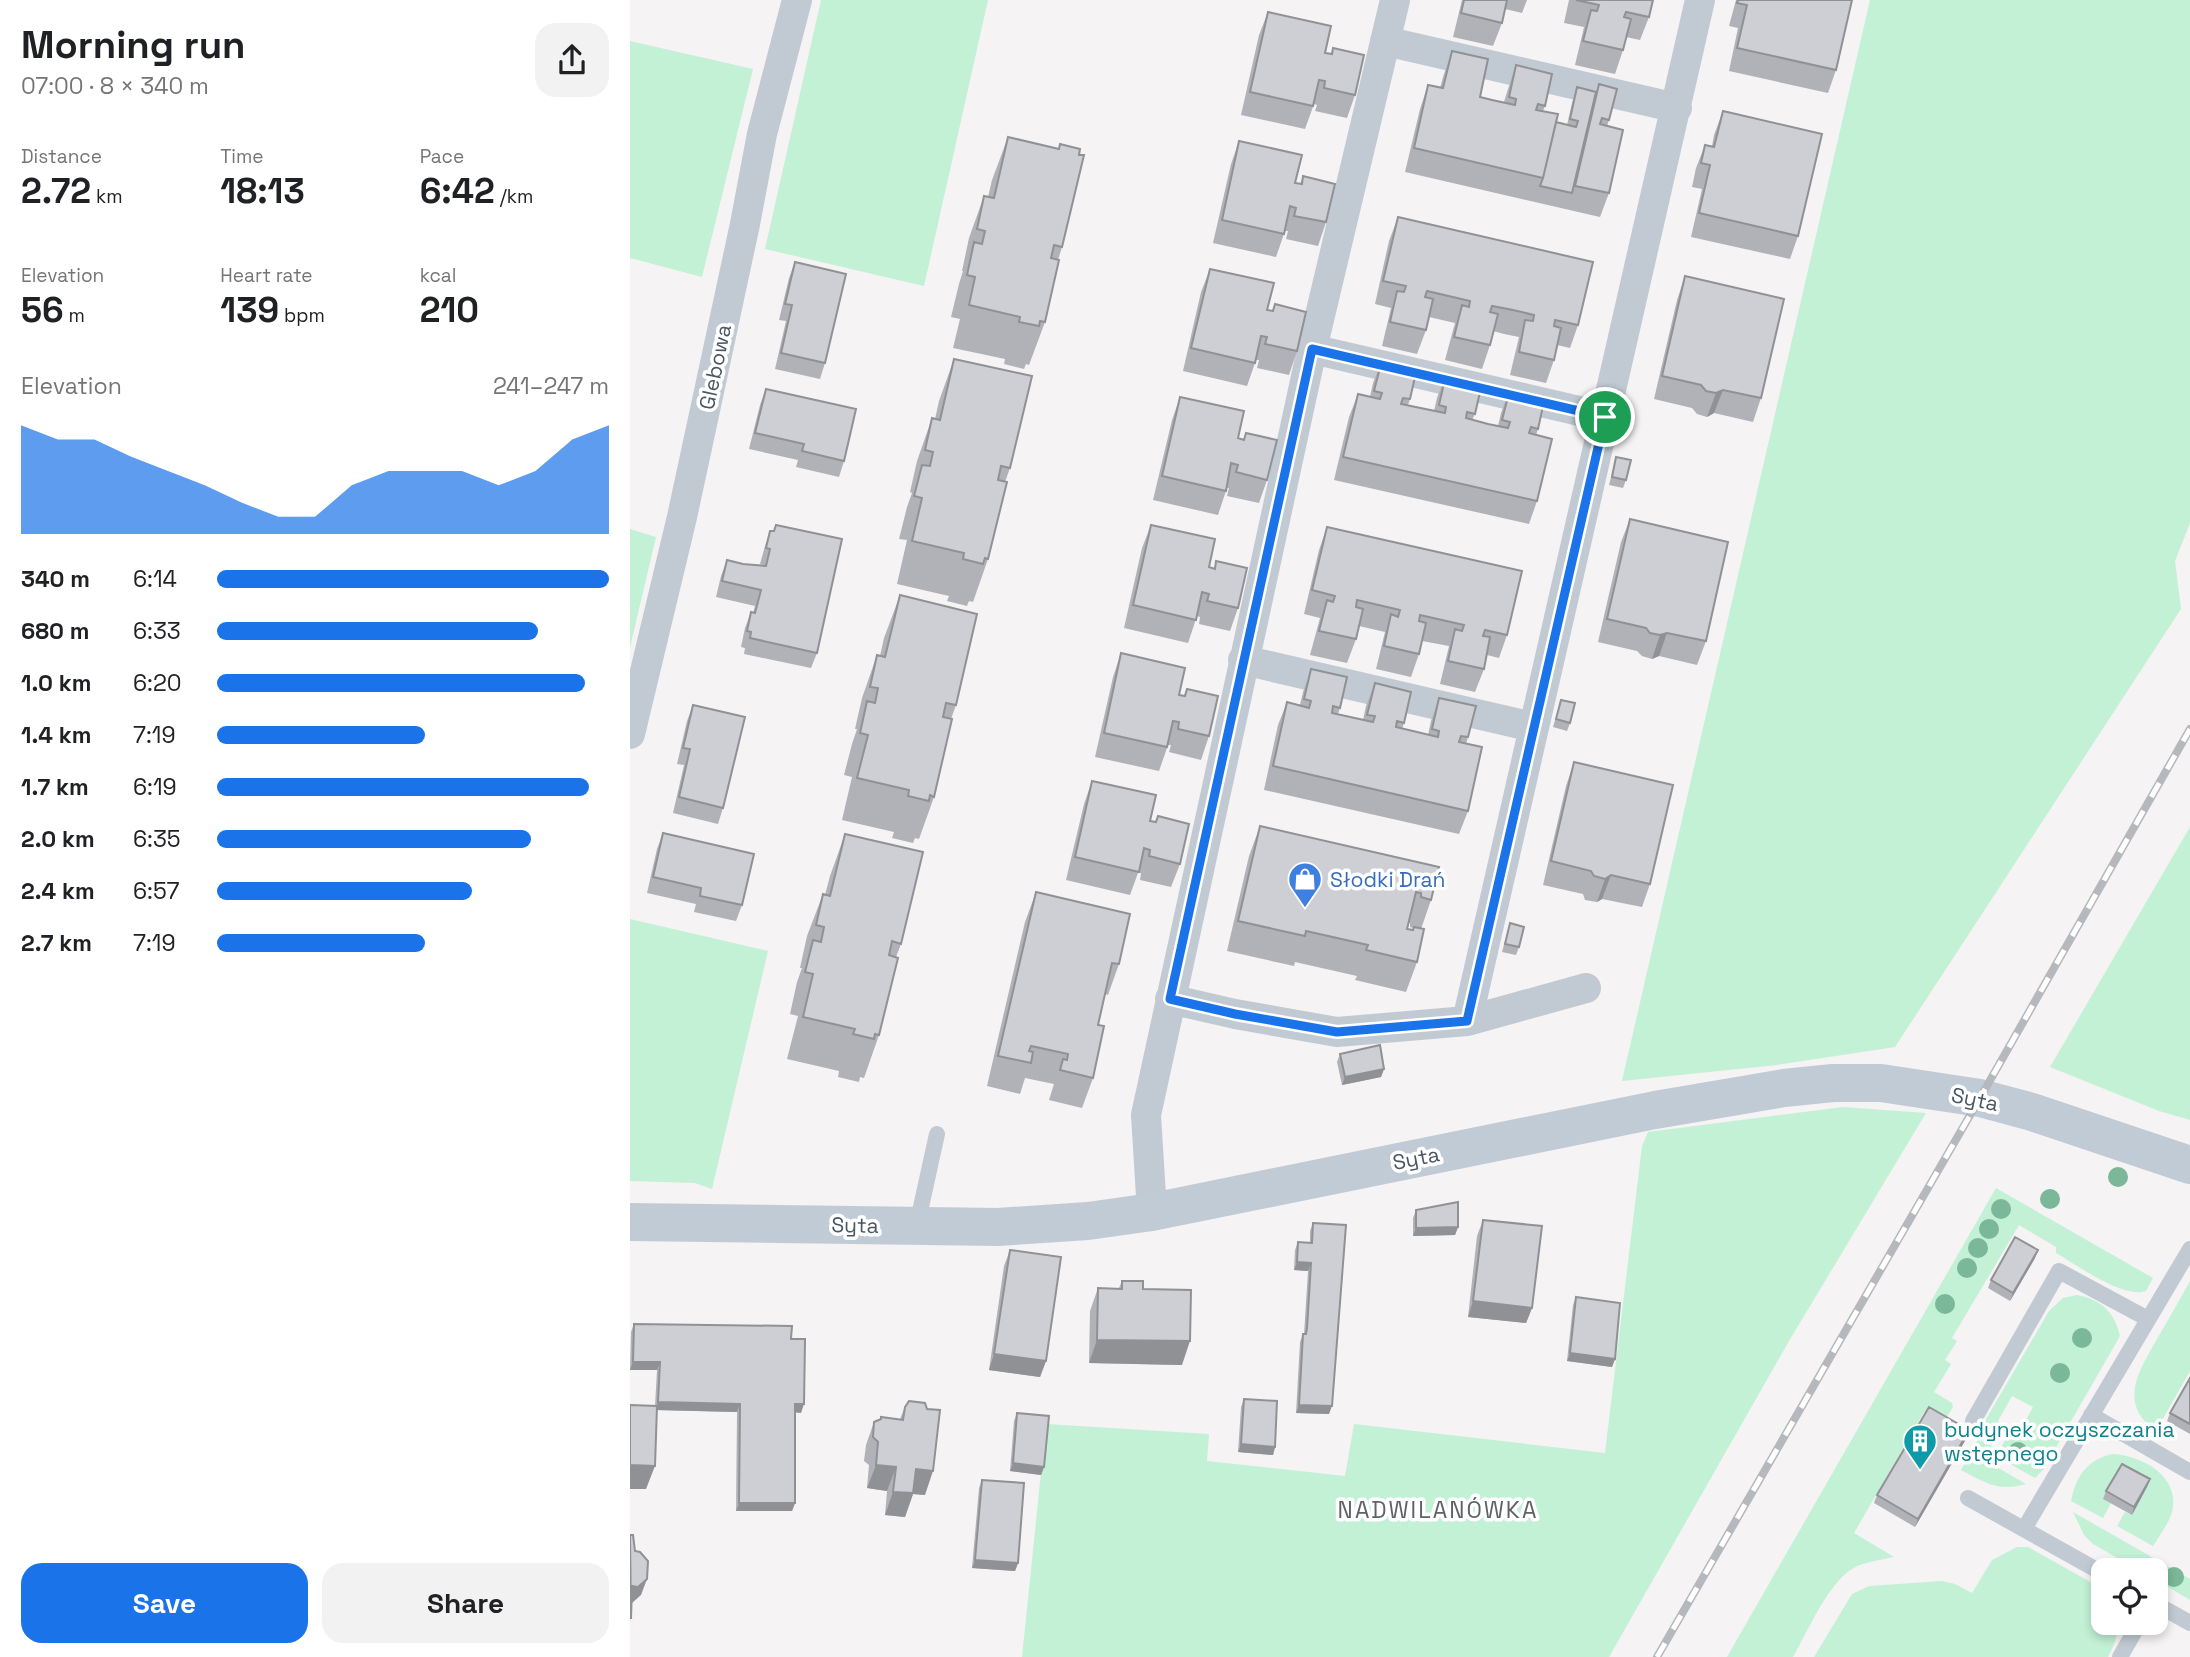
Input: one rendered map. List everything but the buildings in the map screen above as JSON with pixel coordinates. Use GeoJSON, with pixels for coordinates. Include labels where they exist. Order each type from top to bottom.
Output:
{"type":"FeatureCollection","features":[{"type":"Feature","properties":{"kind":"street","name":"Glebowa"},"geometry":{"type":"LineString","coordinates":[[630,734],[685,504],[762,134],[797,0]]}},
{"type":"Feature","properties":{"kind":"street"},"geometry":{"type":"LineString","coordinates":[[1152,1212],[1146,1115],[1312,349],[1395,0]]}},
{"type":"Feature","properties":{"kind":"street"},"geometry":{"type":"LineString","coordinates":[[1467,1021],[1700,0]]}},
{"type":"Feature","properties":{"kind":"street"},"geometry":{"type":"LineString","coordinates":[[1385,41],[1677,108]]}},
{"type":"Feature","properties":{"kind":"street"},"geometry":{"type":"LineString","coordinates":[[1312,349],[1605,417]]}},
{"type":"Feature","properties":{"kind":"street"},"geometry":{"type":"LineString","coordinates":[[1243,660],[1533,727]]}},
{"type":"Feature","properties":{"kind":"street"},"geometry":{"type":"LineString","coordinates":[[1170,999],[1235,1014],[1337,1032],[1467,1021],[1586,988]]}},
{"type":"Feature","properties":{"kind":"street","name":"Syta"},"geometry":{"type":"LineString","coordinates":[[630,1222],[1041,1225],[1088,1222],[1152,1212],[1655,1110],[1784,1088],[1833,1083],[1881,1083],[1980,1098],[2032,1112],[2190,1165]]}},
{"type":"Feature","properties":{"kind":"lane"},"geometry":{"type":"LineString","coordinates":[[917,1225],[937,1134]]}},
{"type":"Feature","properties":{"kind":"lane"},"geometry":{"type":"LineString","coordinates":[[2024,1529],[2190,1249]]}},
{"type":"Feature","properties":{"kind":"lane"},"geometry":{"type":"LineString","coordinates":[[1973,1421],[2059,1271],[2148,1319]]}},
{"type":"Feature","properties":{"kind":"lane"},"geometry":{"type":"LineString","coordinates":[[2091,1415],[2190,1472]]}},
{"type":"Feature","properties":{"kind":"lane"},"geometry":{"type":"LineString","coordinates":[[1968,1498],[2091,1567]]}},
{"type":"Feature","properties":{"kind":"lane"},"geometry":{"type":"LineString","coordinates":[[2168,1611],[2190,1623]]}},
{"type":"Feature","properties":{"kind":"lane"},"geometry":{"type":"LineString","coordinates":[[2120,1657],[2133,1635]]}},
{"type":"Feature","properties":{"kind":"green space"},"geometry":{"type":"Polygon","coordinates":[[[821,0],[988,0],[924,286],[765,249],[821,0]]]}},
{"type":"Feature","properties":{"kind":"green space"},"geometry":{"type":"Polygon","coordinates":[[[1870,0],[2190,0],[2190,523],[2175,561],[2181,609],[1895,1047],[1777,1065],[1622,1081],[1870,0]]]}},
{"type":"Feature","properties":{"kind":"green space"},"geometry":{"type":"Polygon","coordinates":[[[630,41],[753,69],[702,277],[630,258],[630,41]]]}},
{"type":"Feature","properties":{"kind":"green space"},"geometry":{"type":"Polygon","coordinates":[[[630,529],[656,537],[630,647],[630,529]]]}},
{"type":"Feature","properties":{"kind":"green space"},"geometry":{"type":"Polygon","coordinates":[[[2190,827],[2190,1120],[2159,1111],[2050,1067],[2190,827]]]}},
{"type":"Feature","properties":{"kind":"green space"},"geometry":{"type":"Polygon","coordinates":[[[630,919],[768,951],[712,1189],[695,1183],[630,1181],[630,919]]]}},
{"type":"Feature","properties":{"kind":"green space"},"geometry":{"type":"Polygon","coordinates":[[[1843,1107],[1926,1113],[1789,1341],[1609,1657],[1022,1657],[1046,1424],[1209,1434],[1207,1461],[1345,1476],[1354,1424],[1605,1453],[1642,1146],[1648,1132],[1843,1107]]]}},
{"type":"Feature","properties":{"kind":"green space"},"geometry":{"type":"Polygon","coordinates":[[[1996,1188],[2153,1278],[2146,1291],[2125,1290],[2100,1280],[2056,1253],[2056,1247],[2019,1225],[1952,1338],[1957,1341],[1945,1360],[1951,1364],[1934,1392],[1952,1403],[1953,1407],[1943,1423],[1924,1412],[1854,1533],[1894,1557],[1861,1565],[1843,1576],[1826,1597],[1793,1657],[1727,1657],[1996,1188]]]}},
{"type":"Feature","properties":{"kind":"green space"},"geometry":{"type":"Polygon","coordinates":[[[2190,1281],[2190,1371],[2156,1431],[2137,1409],[2135,1386],[2144,1363],[2190,1281]]]}},
{"type":"Feature","properties":{"kind":"green space"},"geometry":{"type":"Polygon","coordinates":[[[2077,1295],[2093,1300],[2105,1308],[2114,1320],[2120,1336],[2043,1470],[2035,1478],[1996,1456],[2011,1430],[2019,1433],[2033,1407],[2012,1396],[1998,1421],[2003,1425],[1988,1452],[1975,1444],[1979,1439],[1978,1433],[2049,1311],[2063,1298],[2077,1295]]]}},
{"type":"Feature","properties":{"kind":"green space"},"geometry":{"type":"Polygon","coordinates":[[[1971,1452],[2026,1484],[2000,1487],[1961,1470],[1971,1452]]]}},
{"type":"Feature","properties":{"kind":"green space"},"geometry":{"type":"Polygon","coordinates":[[[2112,1454],[2146,1463],[2165,1478],[2170,1488],[2172,1512],[2153,1546],[2117,1526],[2125,1512],[2132,1515],[2147,1487],[2111,1503],[2103,1518],[2071,1501],[2084,1470],[2096,1460],[2112,1454]]]}},
{"type":"Feature","properties":{"kind":"green space"},"geometry":{"type":"Polygon","coordinates":[[[2073,1512],[2153,1558],[2117,1558],[2093,1544],[2084,1535],[2073,1512]]]}},
{"type":"Feature","properties":{"kind":"green space"},"geometry":{"type":"Polygon","coordinates":[[[2017,1547],[2028,1547],[2091,1582],[2091,1635],[2116,1635],[2108,1657],[1814,1657],[1852,1594],[1869,1586],[1942,1581],[1972,1593],[1992,1560],[2017,1547]]]}},
{"type":"Feature","properties":{"kind":"green space"},"geometry":{"type":"Polygon","coordinates":[[[2168,1566],[2190,1579],[2190,1600],[2168,1587],[2168,1566]]]}},
{"type":"Feature","properties":{"kind":"railway"},"geometry":{"type":"LineString","coordinates":[[1657,1657],[2190,729]]}},
{"type":"Feature","properties":{"kind":"place","name":"Słodki Drań"},"geometry":{"type":"Point","coordinates":[1305,909]}},
{"type":"Feature","properties":{"kind":"place","name":"budynek oczyszczania wstępnego"},"geometry":{"type":"Point","coordinates":[1920,1471]}},
{"type":"Feature","properties":{"kind":"district","name":"NADWILANÓWKA"},"geometry":{"type":"Point","coordinates":[1438,1510]}},
{"type":"Feature","properties":{"kind":"route"},"geometry":{"type":"LineString","coordinates":[[1312,349],[1605,417],[1467,1021],[1337,1032],[1235,1014],[1170,999],[1312,349]]}}]}
